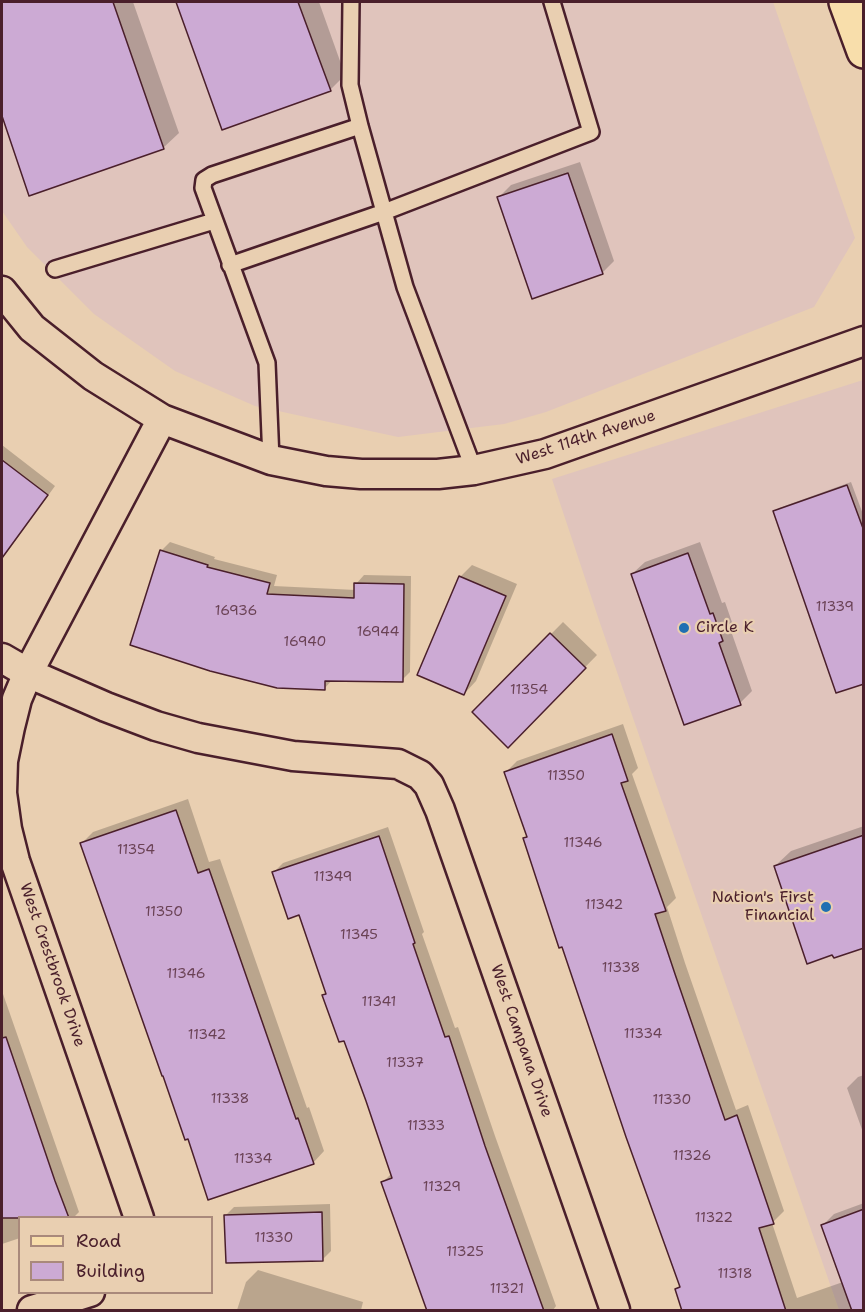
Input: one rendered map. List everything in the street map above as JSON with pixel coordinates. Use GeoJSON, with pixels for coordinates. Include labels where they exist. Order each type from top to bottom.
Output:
{"type":"FeatureCollection","features":[{"type":"Feature","properties":{"kind":"main road"},"geometry":{"type":"LineString","coordinates":[[846,2],[864,51]]}},
{"type":"Feature","properties":{"kind":"street","name":"West 114th Avenue"},"geometry":{"type":"LineString","coordinates":[[2,291],[32,328],[93,376],[162,418],[271,460],[327,471],[361,474],[409,476],[474,470],[545,454],[864,341]]}},
{"type":"Feature","properties":{"kind":"street","name":"West Crestbrook Drive"},"geometry":{"type":"LineString","coordinates":[[138,1216],[15,861],[7,829],[2,793],[3,761],[9,726],[28,673],[162,418]]}},
{"type":"Feature","properties":{"kind":"street"},"geometry":{"type":"LineString","coordinates":[[2,658],[28,673]]}},
{"type":"Feature","properties":{"kind":"street","name":"West Campana Drive"},"geometry":{"type":"LineString","coordinates":[[28,673],[106,707],[156,726],[198,738],[293,756],[398,764],[420,776],[429,785],[440,810],[615,1311]]}},
{"type":"Feature","properties":{"kind":"street"},"geometry":{"type":"LineString","coordinates":[[32,1311],[87,1294]]}},
{"type":"Feature","properties":{"kind":"lane"},"geometry":{"type":"LineString","coordinates":[[351,2],[350,85],[360,126],[405,287],[474,470]]}},
{"type":"Feature","properties":{"kind":"lane"},"geometry":{"type":"LineString","coordinates":[[230,265],[384,212],[591,132],[552,2]]}},
{"type":"Feature","properties":{"kind":"lane"},"geometry":{"type":"LineString","coordinates":[[271,460],[267,363],[214,221],[203,188],[204,180],[212,175],[360,126]]}},
{"type":"Feature","properties":{"kind":"lane"},"geometry":{"type":"LineString","coordinates":[[55,269],[214,221]]}},
{"type":"Feature","properties":{"kind":"shaded area"},"geometry":{"type":"Polygon","coordinates":[[[2,2],[773,2],[855,238],[814,307],[546,412],[504,424],[398,437],[255,406],[175,371],[94,314],[27,247],[2,211],[2,2]]]}},
{"type":"Feature","properties":{"kind":"shaded area"},"geometry":{"type":"Polygon","coordinates":[[[863,380],[863,1310],[839,1310],[552,479],[863,380]]]}},
{"type":"Feature","properties":{"kind":"building"},"geometry":{"type":"Polygon","coordinates":[[[2,2],[113,2],[164,149],[29,196],[2,116],[2,2]]]}},
{"type":"Feature","properties":{"kind":"building"},"geometry":{"type":"Polygon","coordinates":[[[176,2],[298,2],[331,91],[222,130],[176,2]]]}},
{"type":"Feature","properties":{"kind":"building"},"geometry":{"type":"Polygon","coordinates":[[[568,173],[603,274],[532,299],[497,197],[568,173]]]}},
{"type":"Feature","properties":{"kind":"building"},"geometry":{"type":"Polygon","coordinates":[[[2,460],[48,495],[2,558],[2,460]]]}},
{"type":"Feature","properties":{"kind":"building"},"geometry":{"type":"Polygon","coordinates":[[[847,485],[864,531],[864,684],[836,693],[773,511],[847,485]]]}},
{"type":"Feature","properties":{"kind":"building"},"geometry":{"type":"Polygon","coordinates":[[[160,550],[208,565],[207,567],[270,583],[267,594],[354,598],[354,583],[404,584],[403,682],[325,681],[325,690],[277,688],[210,671],[130,645],[160,550]]]}},
{"type":"Feature","properties":{"kind":"building","name":"Circle K"},"geometry":{"type":"Polygon","coordinates":[[[688,553],[710,614],[713,613],[723,641],[719,643],[741,705],[684,725],[631,574],[688,553]]]}},
{"type":"Feature","properties":{"kind":"building"},"geometry":{"type":"Polygon","coordinates":[[[459,576],[506,596],[464,695],[417,675],[459,576]]]}},
{"type":"Feature","properties":{"kind":"building"},"geometry":{"type":"Polygon","coordinates":[[[550,633],[586,668],[508,748],[472,712],[550,633]]]}},
{"type":"Feature","properties":{"kind":"building"},"geometry":{"type":"Polygon","coordinates":[[[612,734],[628,781],[621,783],[666,911],[655,914],[725,1120],[737,1115],[774,1224],[759,1228],[786,1311],[682,1311],[675,1289],[680,1287],[626,1137],[562,947],[559,948],[523,838],[527,837],[504,772],[612,734]]]}},
{"type":"Feature","properties":{"kind":"building"},"geometry":{"type":"Polygon","coordinates":[[[176,810],[198,873],[209,869],[296,1119],[298,1118],[314,1164],[208,1200],[80,843],[176,810]]]}},
{"type":"Feature","properties":{"kind":"building","name":"Nation's First Financial"},"geometry":{"type":"Polygon","coordinates":[[[864,835],[864,948],[834,958],[832,955],[807,964],[774,866],[864,835]]]}},
{"type":"Feature","properties":{"kind":"building"},"geometry":{"type":"Polygon","coordinates":[[[379,836],[445,1037],[449,1036],[485,1146],[544,1311],[427,1311],[381,1182],[392,1178],[366,1101],[344,1041],[339,1042],[322,995],[326,994],[299,915],[288,919],[272,872],[379,836]]]}},
{"type":"Feature","properties":{"kind":"building"},"geometry":{"type":"Polygon","coordinates":[[[6,1037],[68,1216],[2,1218],[2,1038],[6,1037]]]}},
{"type":"Feature","properties":{"kind":"building"},"geometry":{"type":"Polygon","coordinates":[[[864,1209],[864,1311],[852,1311],[821,1225],[864,1209]]]}},
{"type":"Feature","properties":{"kind":"building"},"geometry":{"type":"Polygon","coordinates":[[[322,1212],[323,1261],[226,1263],[224,1215],[322,1212]]]}},
{"type":"Feature","properties":{"kind":"place","name":"Circle K"},"geometry":{"type":"Point","coordinates":[684,628]}},
{"type":"Feature","properties":{"kind":"place","name":"Nation's First Financial"},"geometry":{"type":"Point","coordinates":[826,907]}}]}
